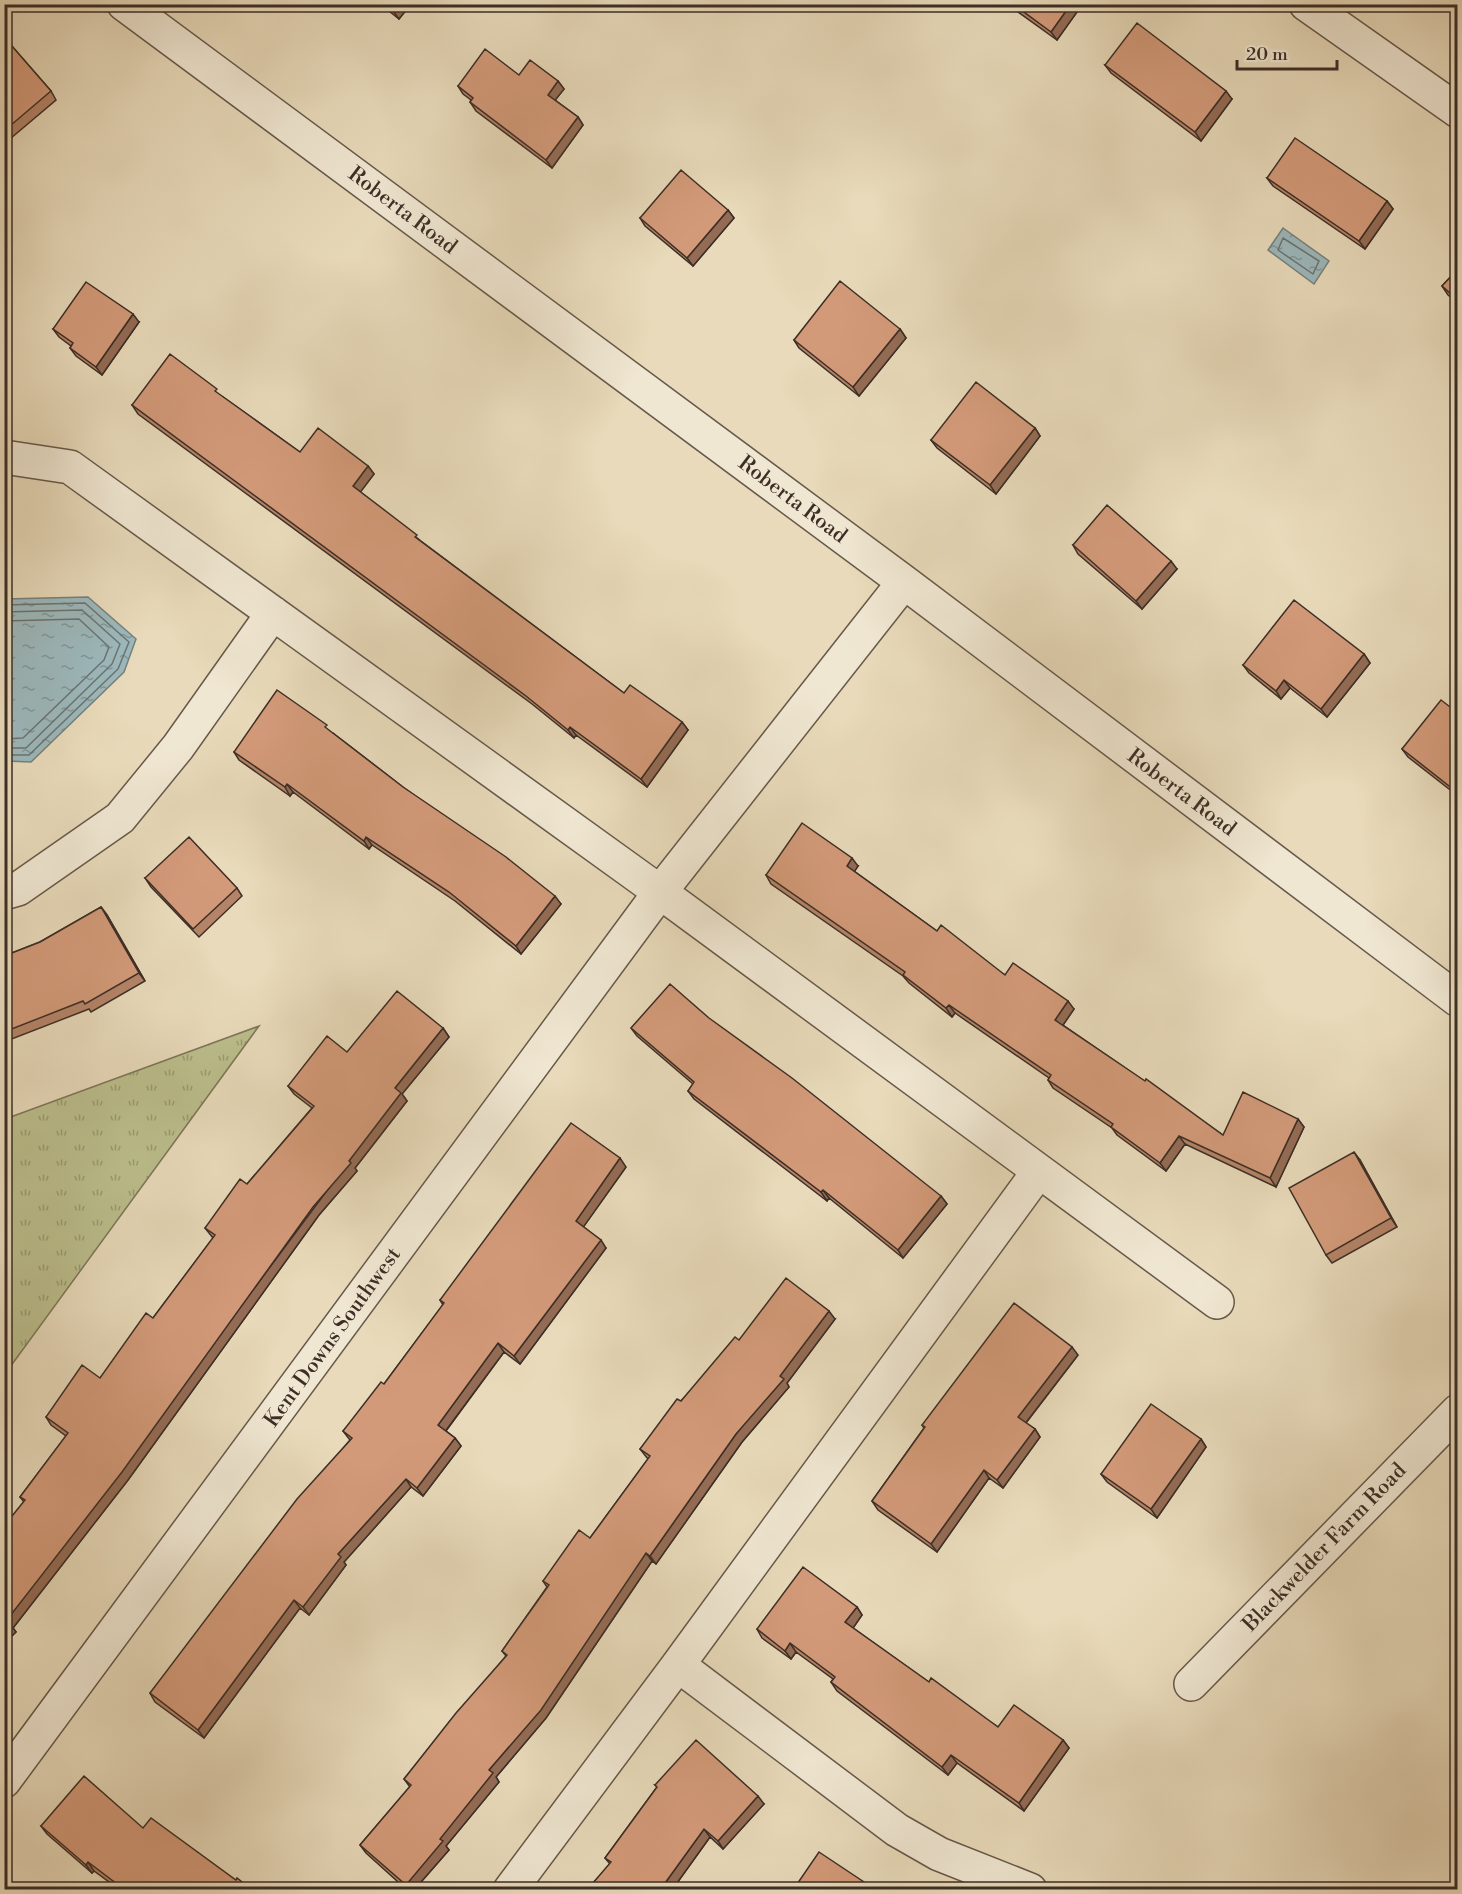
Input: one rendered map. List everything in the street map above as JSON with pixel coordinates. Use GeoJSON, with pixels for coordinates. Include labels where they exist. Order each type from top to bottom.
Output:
{"type":"FeatureCollection","features":[{"type":"Feature","properties":{"kind":"street","name":"Roberta Road"},"geometry":{"type":"LineString","coordinates":[[124,4],[904,582],[1458,1000]]}},
{"type":"Feature","properties":{"kind":"street"},"geometry":{"type":"LineString","coordinates":[[1306,4],[1458,111]]}},
{"type":"Feature","properties":{"kind":"street"},"geometry":{"type":"LineString","coordinates":[[4,457],[70,467],[660,892],[1217,1302]]}},
{"type":"Feature","properties":{"kind":"street","name":"Kent Downs Southwest"},"geometry":{"type":"LineString","coordinates":[[4,1781],[660,892],[904,582]]}},
{"type":"Feature","properties":{"kind":"street"},"geometry":{"type":"LineString","coordinates":[[4,893],[18,889],[120,818],[178,747],[273,613]]}},
{"type":"Feature","properties":{"kind":"street"},"geometry":{"type":"LineString","coordinates":[[510,1890],[678,1665],[1039,1171]]}},
{"type":"Feature","properties":{"kind":"street","name":"Blackwelder Farm Road"},"geometry":{"type":"LineString","coordinates":[[1191,1684],[1458,1411]]}},
{"type":"Feature","properties":{"kind":"street"},"geometry":{"type":"LineString","coordinates":[[678,1665],[897,1830],[939,1854],[1030,1890]]}},
{"type":"Feature","properties":{"kind":"green space"},"geometry":{"type":"Polygon","coordinates":[[[259,1026],[5,1374],[5,1119],[259,1026]]]}},
{"type":"Feature","properties":{"kind":"water"},"geometry":{"type":"Polygon","coordinates":[[[1283,228],[1329,261],[1314,284],[1268,250],[1283,228]]]}},
{"type":"Feature","properties":{"kind":"water"},"geometry":{"type":"Polygon","coordinates":[[[88,597],[136,639],[124,672],[31,762],[6,761],[5,599],[88,597]]]}},
{"type":"Feature","properties":{"kind":"building"},"geometry":{"type":"Polygon","coordinates":[[[385,4],[399,4],[393,11],[385,4]]]}},
{"type":"Feature","properties":{"kind":"building"},"geometry":{"type":"Polygon","coordinates":[[[1013,4],[1071,4],[1051,32],[1013,4]]]}},
{"type":"Feature","properties":{"kind":"building"},"geometry":{"type":"Polygon","coordinates":[[[1137,23],[1226,91],[1195,132],[1105,65],[1137,23]]]}},
{"type":"Feature","properties":{"kind":"building"},"geometry":{"type":"Polygon","coordinates":[[[4,37],[51,91],[4,131],[4,37]]]}},
{"type":"Feature","properties":{"kind":"building"},"geometry":{"type":"Polygon","coordinates":[[[485,49],[519,75],[530,60],[558,81],[548,95],[578,117],[546,160],[470,102],[473,98],[458,86],[485,49]]]}},
{"type":"Feature","properties":{"kind":"building"},"geometry":{"type":"Polygon","coordinates":[[[1295,138],[1387,201],[1359,241],[1267,178],[1295,138]]]}},
{"type":"Feature","properties":{"kind":"building"},"geometry":{"type":"Polygon","coordinates":[[[681,170],[728,210],[687,258],[640,218],[681,170]]]}},
{"type":"Feature","properties":{"kind":"building"},"geometry":{"type":"Polygon","coordinates":[[[1458,269],[1458,300],[1442,286],[1458,269]]]}},
{"type":"Feature","properties":{"kind":"building"},"geometry":{"type":"Polygon","coordinates":[[[840,281],[900,329],[853,387],[794,340],[840,281]]]}},
{"type":"Feature","properties":{"kind":"building"},"geometry":{"type":"Polygon","coordinates":[[[86,282],[133,314],[96,367],[70,348],[73,343],[53,329],[86,282]]]}},
{"type":"Feature","properties":{"kind":"building"},"geometry":{"type":"Polygon","coordinates":[[[170,354],[217,389],[215,391],[300,452],[318,428],[368,466],[353,486],[417,535],[415,537],[624,693],[630,685],[682,722],[641,779],[570,727],[568,730],[526,696],[132,405],[170,354]]]}},
{"type":"Feature","properties":{"kind":"building"},"geometry":{"type":"Polygon","coordinates":[[[976,382],[1035,428],[990,485],[931,440],[976,382]]]}},
{"type":"Feature","properties":{"kind":"building"},"geometry":{"type":"Polygon","coordinates":[[[1107,505],[1171,561],[1136,601],[1073,545],[1107,505]]]}},
{"type":"Feature","properties":{"kind":"building"},"geometry":{"type":"Polygon","coordinates":[[[1294,600],[1364,654],[1321,709],[1284,680],[1276,691],[1243,665],[1294,600]]]}},
{"type":"Feature","properties":{"kind":"building"},"geometry":{"type":"Polygon","coordinates":[[[277,690],[327,725],[325,727],[403,787],[506,857],[555,896],[516,946],[449,892],[366,837],[364,841],[287,784],[285,787],[234,752],[277,690]]]}},
{"type":"Feature","properties":{"kind":"building"},"geometry":{"type":"Polygon","coordinates":[[[1441,700],[1458,713],[1458,793],[1402,749],[1441,700]]]}},
{"type":"Feature","properties":{"kind":"building"},"geometry":{"type":"Polygon","coordinates":[[[802,823],[852,858],[847,866],[937,931],[941,925],[1005,975],[1013,963],[1068,1001],[1055,1020],[1145,1081],[1146,1079],[1223,1135],[1243,1092],[1298,1119],[1270,1178],[1179,1136],[1160,1163],[1111,1127],[1113,1124],[1048,1080],[1051,1075],[949,1005],[946,1008],[903,975],[905,972],[766,875],[802,823]]]}},
{"type":"Feature","properties":{"kind":"building"},"geometry":{"type":"Polygon","coordinates":[[[189,837],[237,888],[193,929],[145,878],[189,837]]]}},
{"type":"Feature","properties":{"kind":"building"},"geometry":{"type":"Polygon","coordinates":[[[101,907],[139,973],[85,1004],[83,1001],[4,1032],[4,956],[40,942],[101,907]]]}},
{"type":"Feature","properties":{"kind":"building"},"geometry":{"type":"Polygon","coordinates":[[[670,984],[709,1018],[792,1078],[941,1196],[898,1250],[823,1190],[821,1192],[688,1091],[694,1082],[631,1028],[670,984]]]}},
{"type":"Feature","properties":{"kind":"building"},"geometry":{"type":"Polygon","coordinates":[[[397,991],[443,1028],[395,1088],[401,1093],[349,1161],[351,1163],[313,1207],[122,1472],[6,1621],[10,1624],[4,1630],[4,1526],[25,1500],[20,1497],[68,1433],[46,1417],[82,1365],[100,1378],[146,1313],[153,1318],[215,1235],[205,1228],[240,1179],[247,1184],[314,1106],[288,1086],[327,1036],[347,1052],[397,991]]]}},
{"type":"Feature","properties":{"kind":"building"},"geometry":{"type":"Polygon","coordinates":[[[571,1123],[620,1158],[576,1221],[601,1240],[514,1356],[498,1343],[438,1425],[455,1438],[417,1488],[406,1479],[338,1554],[341,1557],[303,1607],[294,1600],[198,1730],[150,1693],[297,1499],[352,1438],[343,1431],[381,1382],[384,1384],[444,1303],[440,1300],[571,1123]]]}},
{"type":"Feature","properties":{"kind":"building"},"geometry":{"type":"Polygon","coordinates":[[[1354,1152],[1391,1218],[1326,1255],[1289,1188],[1354,1152]]]}},
{"type":"Feature","properties":{"kind":"building"},"geometry":{"type":"Polygon","coordinates":[[[786,1278],[829,1311],[780,1376],[784,1379],[736,1434],[650,1556],[646,1553],[541,1710],[489,1770],[493,1773],[440,1839],[443,1841],[406,1885],[360,1845],[411,1785],[404,1779],[456,1713],[507,1655],[502,1651],[549,1585],[543,1581],[579,1530],[590,1538],[650,1456],[640,1449],[677,1399],[681,1401],[735,1337],[739,1340],[786,1278]]]}},
{"type":"Feature","properties":{"kind":"building"},"geometry":{"type":"Polygon","coordinates":[[[1014,1303],[1072,1347],[1018,1417],[1035,1429],[997,1480],[984,1470],[931,1544],[872,1501],[925,1427],[922,1425],[1014,1303]]]}},
{"type":"Feature","properties":{"kind":"building"},"geometry":{"type":"Polygon","coordinates":[[[1151,1404],[1201,1439],[1151,1509],[1101,1474],[1151,1404]]]}},
{"type":"Feature","properties":{"kind":"building"},"geometry":{"type":"Polygon","coordinates":[[[803,1567],[857,1607],[845,1622],[929,1682],[931,1678],[998,1727],[1014,1705],[1063,1740],[1019,1803],[951,1755],[942,1767],[831,1682],[835,1677],[790,1643],[785,1651],[757,1629],[803,1567]]]}},
{"type":"Feature","properties":{"kind":"building"},"geometry":{"type":"Polygon","coordinates":[[[696,1740],[758,1796],[718,1841],[704,1829],[660,1890],[587,1890],[611,1862],[605,1858],[657,1787],[655,1785],[696,1740]]]}},
{"type":"Feature","properties":{"kind":"building"},"geometry":{"type":"Polygon","coordinates":[[[84,1776],[143,1828],[151,1818],[252,1890],[125,1890],[88,1862],[86,1865],[41,1826],[84,1776]]]}},
{"type":"Feature","properties":{"kind":"building"},"geometry":{"type":"Polygon","coordinates":[[[819,1852],[873,1888],[874,1890],[793,1890],[819,1852]]]}}]}
